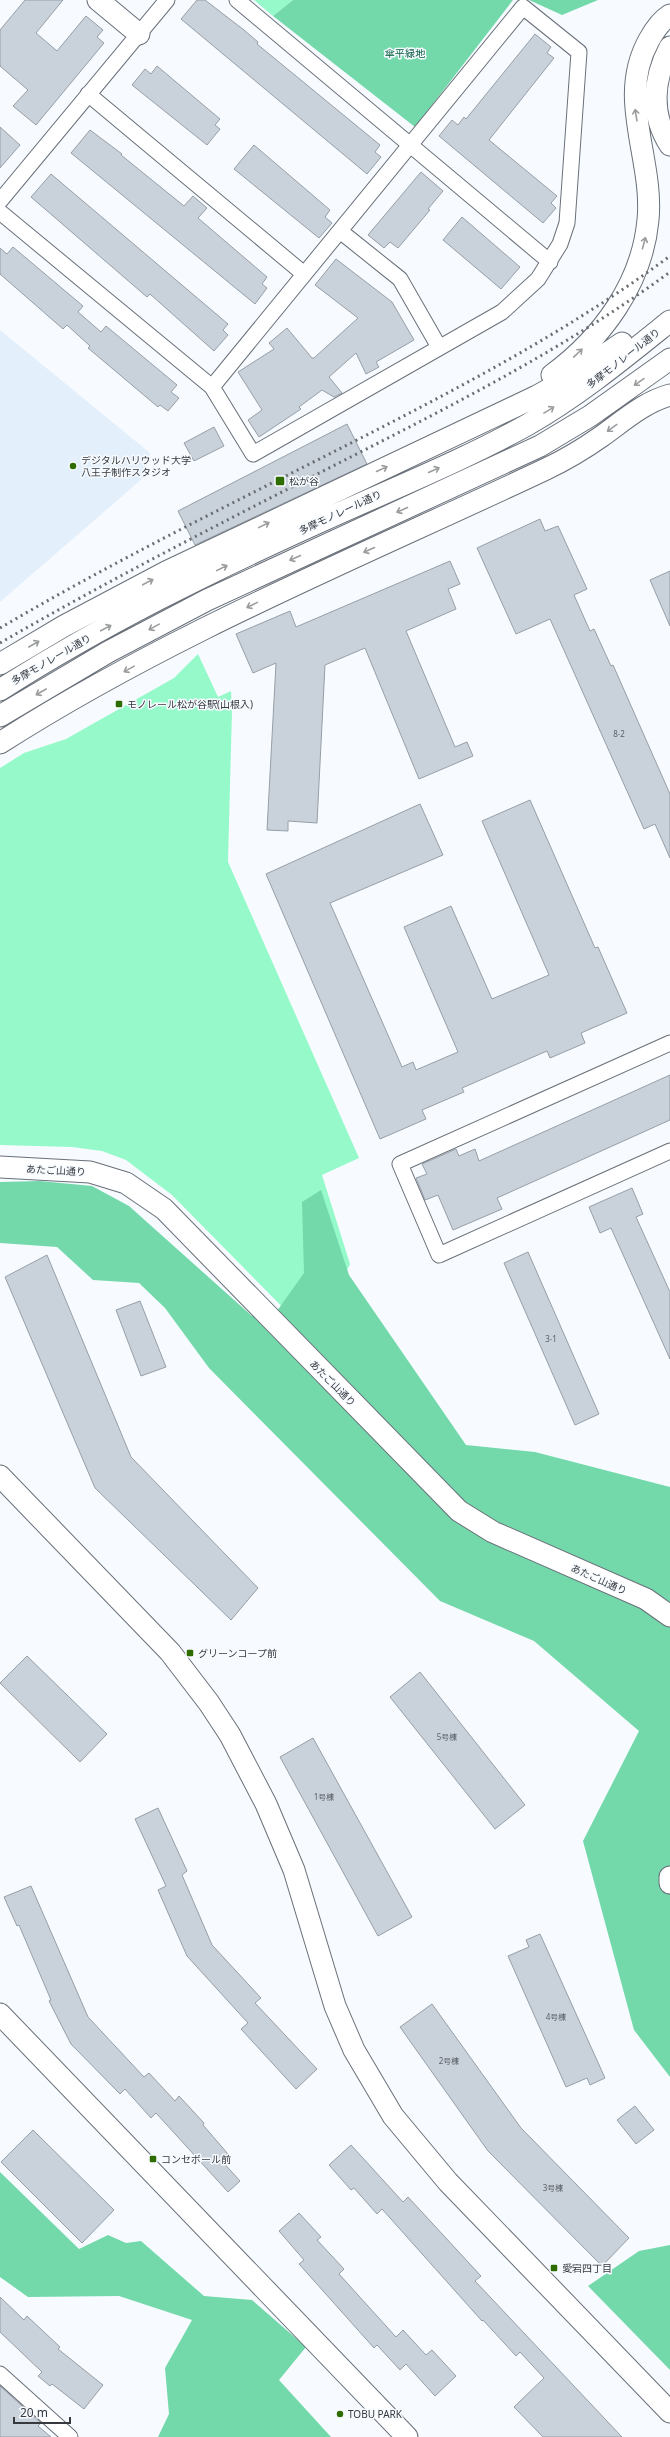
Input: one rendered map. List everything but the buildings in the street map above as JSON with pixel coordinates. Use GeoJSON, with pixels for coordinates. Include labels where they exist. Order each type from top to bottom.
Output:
{"type":"FeatureCollection","features":[{"type":"Feature","properties":{"kind":"main road"},"geometry":{"type":"LineString","coordinates":[[98,0],[139,34]]}},
{"type":"Feature","properties":{"kind":"main road"},"geometry":{"type":"LineString","coordinates":[[516,405],[566,365],[595,337],[617,309],[633,276],[645,238],[649,204],[646,167],[633,93],[636,73],[642,53],[652,34],[670,15]]}},
{"type":"Feature","properties":{"kind":"main road"},"geometry":{"type":"LineString","coordinates":[[670,47],[663,61],[655,93],[661,126],[670,145]]}},
{"type":"Feature","properties":{"kind":"main road"},"geometry":{"type":"LineString","coordinates":[[0,664],[64,626],[166,572],[516,405],[573,376],[670,312]]}},
{"type":"Feature","properties":{"kind":"main road","name":"多摩モノレール通り"},"geometry":{"type":"LineString","coordinates":[[0,690],[77,644],[180,589],[281,539],[466,455],[527,425],[587,385],[670,321]]}},
{"type":"Feature","properties":{"kind":"main road"},"geometry":{"type":"LineString","coordinates":[[0,716],[108,652],[207,600],[540,446],[590,416],[670,359]]}},
{"type":"Feature","properties":{"kind":"main road"},"geometry":{"type":"LineString","coordinates":[[0,743],[64,704],[200,630],[342,562],[550,467],[599,438],[653,401],[670,395]]}},
{"type":"Feature","properties":{"kind":"main road"},"geometry":{"type":"LineString","coordinates":[[469,505],[540,446]]}},
{"type":"Feature","properties":{"kind":"main road","name":"あたご山通り"},"geometry":{"type":"LineString","coordinates":[[0,1166],[90,1172],[126,1183],[164,1209],[459,1511],[493,1532],[646,1599],[670,1616]]}},
{"type":"Feature","properties":{"kind":"main road"},"geometry":{"type":"LineString","coordinates":[[0,1476],[170,1652],[209,1703],[230,1735],[266,1804],[294,1870],[335,2006],[354,2050],[393,2116],[448,2182],[670,2412]]}},
{"type":"Feature","properties":{"kind":"main road"},"geometry":{"type":"LineString","coordinates":[[670,1878],[670,1883]]}},
{"type":"Feature","properties":{"kind":"main road"},"geometry":{"type":"LineString","coordinates":[[0,2014],[407,2437]]}},
{"type":"Feature","properties":{"kind":"street"},"geometry":{"type":"LineString","coordinates":[[0,201],[167,0]]}},
{"type":"Feature","properties":{"kind":"street"},"geometry":{"type":"LineString","coordinates":[[237,0],[550,262]]}},
{"type":"Feature","properties":{"kind":"street"},"geometry":{"type":"LineString","coordinates":[[0,212],[212,387],[253,454],[502,312],[530,288],[550,262],[560,244],[567,223],[579,52],[524,7],[212,387]]}},
{"type":"Feature","properties":{"kind":"street"},"geometry":{"type":"LineString","coordinates":[[88,94],[304,274]]}},
{"type":"Feature","properties":{"kind":"street"},"geometry":{"type":"LineString","coordinates":[[340,231],[400,279],[439,347]]}},
{"type":"Feature","properties":{"kind":"street"},"geometry":{"type":"LineString","coordinates":[[670,1043],[400,1164],[439,1255],[670,1151]]}},
{"type":"Feature","properties":{"kind":"street"},"geometry":{"type":"LineString","coordinates":[[0,2374],[70,2437]]}},
{"type":"Feature","properties":{"kind":"shaded area","name":"デジタルハリウッド大学 八王子制作スタジオ"},"geometry":{"type":"Polygon","coordinates":[[[0,330],[150,453],[143,478],[0,602],[0,330]]]}},
{"type":"Feature","properties":{"kind":"green space"},"geometry":{"type":"Polygon","coordinates":[[[254,0],[293,0],[273,16],[254,0]]]}},
{"type":"Feature","properties":{"kind":"green space","name":"傘平緑地"},"geometry":{"type":"Polygon","coordinates":[[[293,0],[513,0],[415,127],[273,16],[293,0]]]}},
{"type":"Feature","properties":{"kind":"green space"},"geometry":{"type":"Polygon","coordinates":[[[529,0],[598,0],[562,15],[529,0]]]}},
{"type":"Feature","properties":{"kind":"green space"},"geometry":{"type":"Polygon","coordinates":[[[198,654],[218,697],[231,691],[232,710],[228,862],[359,1158],[322,1175],[350,1264],[314,1339],[172,1195],[126,1160],[102,1151],[72,1147],[0,1145],[0,768],[24,753],[66,739],[174,678],[198,654]]]}},
{"type":"Feature","properties":{"kind":"green space"},"geometry":{"type":"Polygon","coordinates":[[[40,1181],[92,1186],[129,1206],[252,1316],[277,1311],[304,1273],[302,1202],[321,1190],[349,1275],[466,1445],[535,1452],[670,1487],[670,2077],[634,2030],[583,1841],[639,1731],[534,1641],[440,1601],[209,1368],[165,1308],[139,1283],[93,1280],[57,1247],[0,1243],[0,1182],[40,1181]]]}},
{"type":"Feature","properties":{"kind":"green space"},"geometry":{"type":"Polygon","coordinates":[[[0,2172],[79,2249],[108,2235],[126,2243],[141,2241],[204,2296],[252,2300],[306,2347],[279,2380],[331,2437],[158,2437],[169,2414],[165,2368],[192,2320],[119,2296],[28,2297],[0,2277],[0,2172]]]}},
{"type":"Feature","properties":{"kind":"green space"},"geometry":{"type":"Polygon","coordinates":[[[670,2245],[670,2370],[588,2286],[639,2251],[670,2245]]]}},
{"type":"Feature","properties":{"kind":"railway"},"geometry":{"type":"LineString","coordinates":[[0,628],[86,579],[474,379],[593,309],[670,256]]}},
{"type":"Feature","properties":{"kind":"railway"},"geometry":{"type":"LineString","coordinates":[[0,643],[165,552],[420,422],[506,376],[548,352],[630,300],[670,272]]}},
{"type":"Feature","properties":{"kind":"place","name":"デジタルハリウッド大学 八王子制作スタジオ"},"geometry":{"type":"Point","coordinates":[73,466]}},
{"type":"Feature","properties":{"kind":"place","name":"松が谷"},"geometry":{"type":"Point","coordinates":[280,481]}},
{"type":"Feature","properties":{"kind":"place","name":"モノレール松が谷駅(山根入)"},"geometry":{"type":"Point","coordinates":[119,704]}},
{"type":"Feature","properties":{"kind":"place","name":"グリーンコープ前"},"geometry":{"type":"Point","coordinates":[190,1653]}},
{"type":"Feature","properties":{"kind":"place","name":"コンセボール前"},"geometry":{"type":"Point","coordinates":[153,2159]}},
{"type":"Feature","properties":{"kind":"place","name":"愛宕四丁目"},"geometry":{"type":"Point","coordinates":[554,2268]}},
{"type":"Feature","properties":{"kind":"place","name":"TOBU PARK"},"geometry":{"type":"Point","coordinates":[340,2414]}}]}
